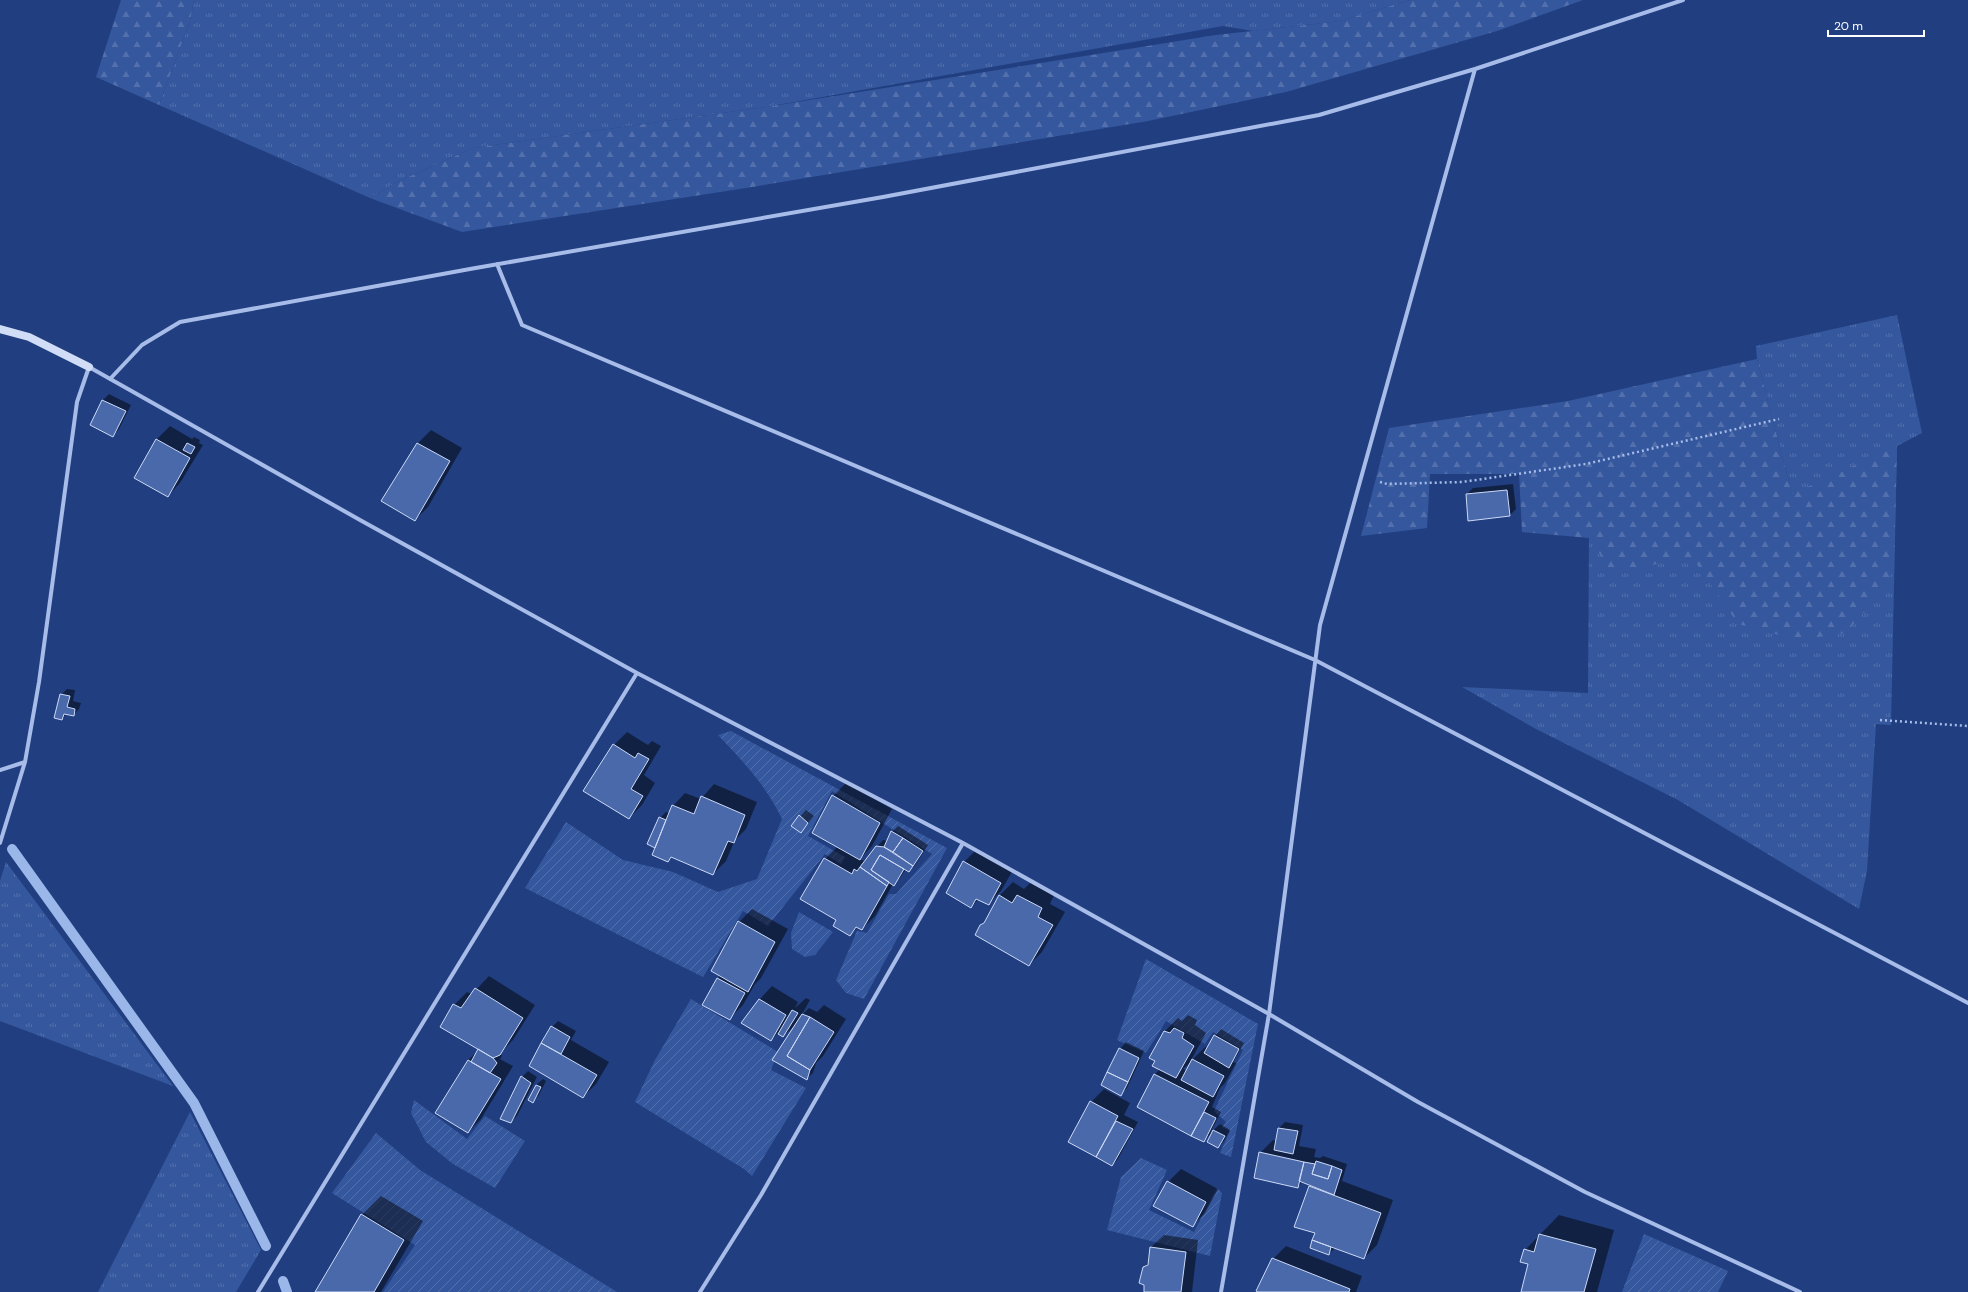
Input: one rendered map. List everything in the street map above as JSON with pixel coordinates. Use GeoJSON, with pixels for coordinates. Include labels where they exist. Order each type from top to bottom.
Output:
{"type":"FeatureCollection","features":[{"type":"Feature","properties":{"kind":"street"},"geometry":{"type":"LineString","coordinates":[[110,379],[142,345],[180,322],[497,264],[883,197],[1319,115],[1475,69],[1683,0]]}},
{"type":"Feature","properties":{"kind":"street"},"geometry":{"type":"LineString","coordinates":[[1221,1292],[1269,1014],[1320,626],[1475,69]]}},
{"type":"Feature","properties":{"kind":"street"},"geometry":{"type":"LineString","coordinates":[[497,264],[522,325],[1315,660],[1968,1003]]}},
{"type":"Feature","properties":{"kind":"street"},"geometry":{"type":"LineString","coordinates":[[0,329],[29,337],[89,367],[360,520],[638,673],[964,843],[1269,1014],[1418,1102],[1585,1192],[1800,1292]]}},
{"type":"Feature","properties":{"kind":"street"},"geometry":{"type":"LineString","coordinates":[[0,843],[25,762],[39,682],[77,402],[89,367]]}},
{"type":"Feature","properties":{"kind":"street"},"geometry":{"type":"LineString","coordinates":[[258,1292],[638,673]]}},
{"type":"Feature","properties":{"kind":"street"},"geometry":{"type":"LineString","coordinates":[[0,770],[25,762]]}},
{"type":"Feature","properties":{"kind":"street"},"geometry":{"type":"LineString","coordinates":[[700,1292],[761,1195],[964,843]]}},
{"type":"Feature","properties":{"kind":"path"},"geometry":{"type":"LineString","coordinates":[[1361,478],[1387,484],[1462,482],[1519,474],[1586,464],[1779,419]]}},
{"type":"Feature","properties":{"kind":"path"},"geometry":{"type":"LineString","coordinates":[[1880,720],[1968,726]]}},
{"type":"Feature","properties":{"kind":"green space"},"geometry":{"type":"Polygon","coordinates":[[[121,0],[194,0],[190,21],[159,105],[96,77],[121,0]]]}},
{"type":"Feature","properties":{"kind":"green space"},"geometry":{"type":"Polygon","coordinates":[[[194,0],[1410,0],[1340,21],[1253,31],[1223,26],[766,107],[473,148],[397,182],[370,198],[159,105],[190,21],[194,0]]]}},
{"type":"Feature","properties":{"kind":"green space"},"geometry":{"type":"Polygon","coordinates":[[[1410,0],[1583,0],[1497,31],[1286,92],[1148,121],[746,188],[462,232],[370,198],[397,182],[473,148],[766,107],[1216,35],[1340,21],[1410,0]]]}},
{"type":"Feature","properties":{"kind":"green space"},"geometry":{"type":"Polygon","coordinates":[[[1897,315],[1922,433],[1897,446],[1891,725],[1876,724],[1867,871],[1859,909],[1678,800],[1536,729],[1462,687],[1588,693],[1589,538],[1792,494],[1757,359],[1756,346],[1897,315]]]}},
{"type":"Feature","properties":{"kind":"green space"},"geometry":{"type":"Polygon","coordinates":[[[1757,359],[1792,494],[1897,446],[1894,570],[1878,597],[1845,633],[1798,640],[1738,624],[1692,557],[1612,573],[1589,538],[1522,532],[1519,474],[1430,474],[1427,528],[1361,536],[1389,428],[1568,401],[1757,359]]]}},
{"type":"Feature","properties":{"kind":"green space"},"geometry":{"type":"Polygon","coordinates":[[[731,731],[947,848],[864,999],[846,993],[836,980],[857,931],[867,933],[889,894],[896,894],[932,854],[832,791],[808,836],[845,857],[841,864],[825,854],[768,926],[743,911],[703,977],[525,888],[566,822],[623,860],[673,872],[718,892],[757,879],[782,819],[762,785],[718,735],[731,731]]]}},
{"type":"Feature","properties":{"kind":"green space"},"geometry":{"type":"Polygon","coordinates":[[[6,862],[173,1086],[0,1021],[0,881],[6,862]]]}},
{"type":"Feature","properties":{"kind":"green space"},"geometry":{"type":"Polygon","coordinates":[[[799,912],[833,932],[815,955],[805,957],[792,949],[791,933],[799,912]]]}},
{"type":"Feature","properties":{"kind":"green space"},"geometry":{"type":"Polygon","coordinates":[[[1146,959],[1258,1024],[1231,1157],[1220,1153],[1230,1131],[1222,1127],[1226,1122],[1214,1111],[1243,1050],[1213,1032],[1205,1044],[1166,1021],[1146,1053],[1117,1040],[1146,959]]]}},
{"type":"Feature","properties":{"kind":"green space"},"geometry":{"type":"Polygon","coordinates":[[[691,999],[778,1052],[771,1070],[806,1088],[752,1176],[744,1169],[635,1102],[655,1060],[691,999]]]}},
{"type":"Feature","properties":{"kind":"green space"},"geometry":{"type":"Polygon","coordinates":[[[414,1100],[467,1139],[485,1116],[525,1141],[495,1188],[453,1164],[426,1142],[411,1113],[414,1100]]]}},
{"type":"Feature","properties":{"kind":"green space"},"geometry":{"type":"Polygon","coordinates":[[[190,1112],[261,1250],[236,1292],[98,1292],[190,1112]]]}},
{"type":"Feature","properties":{"kind":"green space"},"geometry":{"type":"Polygon","coordinates":[[[376,1133],[420,1170],[617,1292],[383,1292],[415,1245],[332,1193],[376,1133]]]}},
{"type":"Feature","properties":{"kind":"green space"},"geometry":{"type":"Polygon","coordinates":[[[1141,1158],[1167,1170],[1149,1210],[1194,1232],[1217,1188],[1222,1193],[1210,1256],[1107,1230],[1121,1177],[1141,1158]]]}},
{"type":"Feature","properties":{"kind":"green space"},"geometry":{"type":"Polygon","coordinates":[[[1644,1234],[1728,1271],[1718,1292],[1622,1292],[1644,1234]]]}},
{"type":"Feature","properties":{"kind":"building"},"geometry":{"type":"Polygon","coordinates":[[[102,400],[126,411],[113,437],[90,425],[102,400]]]}},
{"type":"Feature","properties":{"kind":"building"},"geometry":{"type":"Polygon","coordinates":[[[156,439],[190,458],[168,497],[134,478],[156,439]]]}},
{"type":"Feature","properties":{"kind":"building"},"geometry":{"type":"Polygon","coordinates":[[[187,443],[195,447],[191,454],[183,450],[187,443]]]}},
{"type":"Feature","properties":{"kind":"building"},"geometry":{"type":"Polygon","coordinates":[[[417,443],[450,461],[415,521],[381,501],[417,443]]]}},
{"type":"Feature","properties":{"kind":"building"},"geometry":{"type":"Polygon","coordinates":[[[1507,490],[1510,516],[1468,521],[1466,494],[1507,490]]]}},
{"type":"Feature","properties":{"kind":"building"},"geometry":{"type":"Polygon","coordinates":[[[60,694],[70,696],[67,707],[75,709],[74,716],[64,714],[62,720],[54,718],[60,694]]]}},
{"type":"Feature","properties":{"kind":"building"},"geometry":{"type":"Polygon","coordinates":[[[613,744],[635,758],[638,753],[649,759],[631,789],[643,796],[629,819],[583,791],[613,744]]]}},
{"type":"Feature","properties":{"kind":"building"},"geometry":{"type":"Polygon","coordinates":[[[832,795],[880,823],[860,860],[812,833],[832,795]]]}},
{"type":"Feature","properties":{"kind":"building"},"geometry":{"type":"Polygon","coordinates":[[[701,796],[745,815],[734,843],[728,841],[713,875],[671,857],[668,862],[652,855],[672,805],[694,814],[701,796]]]}},
{"type":"Feature","properties":{"kind":"building"},"geometry":{"type":"Polygon","coordinates":[[[799,815],[808,823],[801,833],[791,826],[799,815]]]}},
{"type":"Feature","properties":{"kind":"building"},"geometry":{"type":"Polygon","coordinates":[[[659,817],[666,820],[655,848],[647,844],[659,817]]]}},
{"type":"Feature","properties":{"kind":"building"},"geometry":{"type":"Polygon","coordinates":[[[891,831],[903,838],[893,852],[884,847],[891,831]]]}},
{"type":"Feature","properties":{"kind":"building"},"geometry":{"type":"Polygon","coordinates":[[[903,838],[923,851],[913,866],[893,852],[903,838]]]}},
{"type":"Feature","properties":{"kind":"building"},"geometry":{"type":"Polygon","coordinates":[[[876,846],[884,847],[913,866],[909,872],[880,855],[871,870],[889,882],[887,886],[860,867],[876,846]]]}},
{"type":"Feature","properties":{"kind":"building"},"geometry":{"type":"Polygon","coordinates":[[[880,855],[904,869],[894,886],[871,870],[880,855]]]}},
{"type":"Feature","properties":{"kind":"building"},"geometry":{"type":"Polygon","coordinates":[[[824,858],[852,874],[854,869],[857,871],[860,867],[887,886],[862,930],[856,927],[850,936],[833,926],[836,920],[800,899],[824,858]]]}},
{"type":"Feature","properties":{"kind":"building"},"geometry":{"type":"Polygon","coordinates":[[[963,861],[1001,883],[989,905],[976,899],[971,908],[946,893],[963,861]]]}},
{"type":"Feature","properties":{"kind":"building"},"geometry":{"type":"Polygon","coordinates":[[[999,895],[1012,903],[1017,895],[1042,908],[1038,917],[1053,925],[1029,966],[975,935],[980,925],[984,923],[999,895]]]}},
{"type":"Feature","properties":{"kind":"building"},"geometry":{"type":"Polygon","coordinates":[[[738,921],[775,942],[748,992],[711,971],[738,921]]]}},
{"type":"Feature","properties":{"kind":"building"},"geometry":{"type":"Polygon","coordinates":[[[717,978],[745,993],[730,1020],[702,1005],[717,978]]]}},
{"type":"Feature","properties":{"kind":"building"},"geometry":{"type":"Polygon","coordinates":[[[475,988],[523,1018],[500,1055],[493,1058],[440,1027],[453,1004],[461,1008],[475,988]]]}},
{"type":"Feature","properties":{"kind":"building"},"geometry":{"type":"Polygon","coordinates":[[[759,999],[786,1015],[771,1041],[741,1023],[759,999]]]}},
{"type":"Feature","properties":{"kind":"building"},"geometry":{"type":"Polygon","coordinates":[[[792,1010],[798,1013],[783,1037],[778,1034],[792,1010]]]}},
{"type":"Feature","properties":{"kind":"building"},"geometry":{"type":"Polygon","coordinates":[[[802,1014],[810,1017],[787,1056],[810,1070],[807,1080],[772,1060],[802,1014]]]}},
{"type":"Feature","properties":{"kind":"building"},"geometry":{"type":"Polygon","coordinates":[[[810,1017],[834,1032],[810,1070],[787,1056],[810,1017]]]}},
{"type":"Feature","properties":{"kind":"building"},"geometry":{"type":"Polygon","coordinates":[[[551,1026],[570,1037],[561,1054],[541,1043],[551,1026]]]}},
{"type":"Feature","properties":{"kind":"building"},"geometry":{"type":"Polygon","coordinates":[[[1174,1028],[1184,1033],[1182,1038],[1194,1046],[1176,1078],[1152,1066],[1155,1061],[1149,1058],[1164,1031],[1170,1033],[1174,1028]]]}},
{"type":"Feature","properties":{"kind":"building"},"geometry":{"type":"Polygon","coordinates":[[[1214,1035],[1239,1049],[1229,1068],[1204,1053],[1214,1035]]]}},
{"type":"Feature","properties":{"kind":"building"},"geometry":{"type":"Polygon","coordinates":[[[541,1043],[597,1075],[583,1098],[529,1066],[541,1043]]]}},
{"type":"Feature","properties":{"kind":"building"},"geometry":{"type":"Polygon","coordinates":[[[1119,1048],[1139,1058],[1128,1082],[1107,1072],[1119,1048]]]}},
{"type":"Feature","properties":{"kind":"building"},"geometry":{"type":"Polygon","coordinates":[[[478,1049],[493,1058],[497,1063],[490,1073],[471,1062],[478,1049]]]}},
{"type":"Feature","properties":{"kind":"building"},"geometry":{"type":"Polygon","coordinates":[[[1192,1059],[1224,1076],[1213,1097],[1181,1080],[1192,1059]]]}},
{"type":"Feature","properties":{"kind":"building"},"geometry":{"type":"Polygon","coordinates":[[[468,1060],[501,1079],[468,1133],[435,1113],[468,1060]]]}},
{"type":"Feature","properties":{"kind":"building"},"geometry":{"type":"Polygon","coordinates":[[[1107,1072],[1128,1082],[1121,1096],[1101,1085],[1107,1072]]]}},
{"type":"Feature","properties":{"kind":"building"},"geometry":{"type":"Polygon","coordinates":[[[1154,1074],[1209,1102],[1191,1136],[1137,1107],[1154,1074]]]}},
{"type":"Feature","properties":{"kind":"building"},"geometry":{"type":"Polygon","coordinates":[[[521,1076],[531,1083],[511,1123],[500,1119],[521,1076]]]}},
{"type":"Feature","properties":{"kind":"building"},"geometry":{"type":"Polygon","coordinates":[[[536,1085],[541,1087],[533,1103],[528,1100],[536,1085]]]}},
{"type":"Feature","properties":{"kind":"building"},"geometry":{"type":"Polygon","coordinates":[[[1090,1101],[1118,1116],[1096,1157],[1068,1142],[1090,1101]]]}},
{"type":"Feature","properties":{"kind":"building"},"geometry":{"type":"Polygon","coordinates":[[[1204,1112],[1216,1118],[1204,1142],[1191,1136],[1204,1112]]]}},
{"type":"Feature","properties":{"kind":"building"},"geometry":{"type":"Polygon","coordinates":[[[1116,1121],[1133,1129],[1112,1166],[1096,1157],[1116,1121]]]}},
{"type":"Feature","properties":{"kind":"building"},"geometry":{"type":"Polygon","coordinates":[[[1278,1128],[1298,1131],[1293,1154],[1274,1150],[1278,1128]]]}},
{"type":"Feature","properties":{"kind":"building"},"geometry":{"type":"Polygon","coordinates":[[[1213,1130],[1225,1136],[1218,1148],[1207,1142],[1213,1130]]]}},
{"type":"Feature","properties":{"kind":"building"},"geometry":{"type":"Polygon","coordinates":[[[1259,1152],[1304,1162],[1298,1188],[1254,1178],[1259,1152]]]}},
{"type":"Feature","properties":{"kind":"building"},"geometry":{"type":"Polygon","coordinates":[[[1316,1161],[1332,1166],[1328,1179],[1312,1174],[1316,1161]]]}},
{"type":"Feature","properties":{"kind":"building"},"geometry":{"type":"Polygon","coordinates":[[[1304,1162],[1315,1164],[1312,1174],[1328,1179],[1332,1166],[1342,1170],[1334,1195],[1299,1181],[1304,1162]]]}},
{"type":"Feature","properties":{"kind":"building"},"geometry":{"type":"Polygon","coordinates":[[[1167,1181],[1206,1202],[1193,1227],[1153,1206],[1167,1181]]]}},
{"type":"Feature","properties":{"kind":"building"},"geometry":{"type":"Polygon","coordinates":[[[1309,1186],[1381,1213],[1364,1259],[1312,1240],[1315,1233],[1294,1227],[1309,1186]]]}},
{"type":"Feature","properties":{"kind":"building"},"geometry":{"type":"Polygon","coordinates":[[[361,1214],[404,1240],[374,1292],[315,1292],[361,1214]]]}},
{"type":"Feature","properties":{"kind":"building"},"geometry":{"type":"Polygon","coordinates":[[[1539,1234],[1596,1249],[1584,1292],[1521,1292],[1528,1264],[1520,1262],[1524,1249],[1534,1252],[1539,1234]]]}},
{"type":"Feature","properties":{"kind":"building"},"geometry":{"type":"Polygon","coordinates":[[[1312,1240],[1331,1247],[1329,1255],[1310,1248],[1312,1240]]]}},
{"type":"Feature","properties":{"kind":"building"},"geometry":{"type":"Polygon","coordinates":[[[1150,1247],[1186,1252],[1181,1292],[1144,1292],[1144,1285],[1139,1283],[1143,1267],[1148,1265],[1150,1247]]]}},
{"type":"Feature","properties":{"kind":"building"},"geometry":{"type":"Polygon","coordinates":[[[1272,1258],[1350,1289],[1349,1292],[1258,1292],[1256,1291],[1272,1258]]]}},
{"type":"Feature","properties":{"kind":"waterway"},"geometry":{"type":"LineString","coordinates":[[12,849],[194,1103],[266,1246]]}},
{"type":"Feature","properties":{"kind":"waterway"},"geometry":{"type":"LineString","coordinates":[[283,1281],[287,1292]]}}]}
